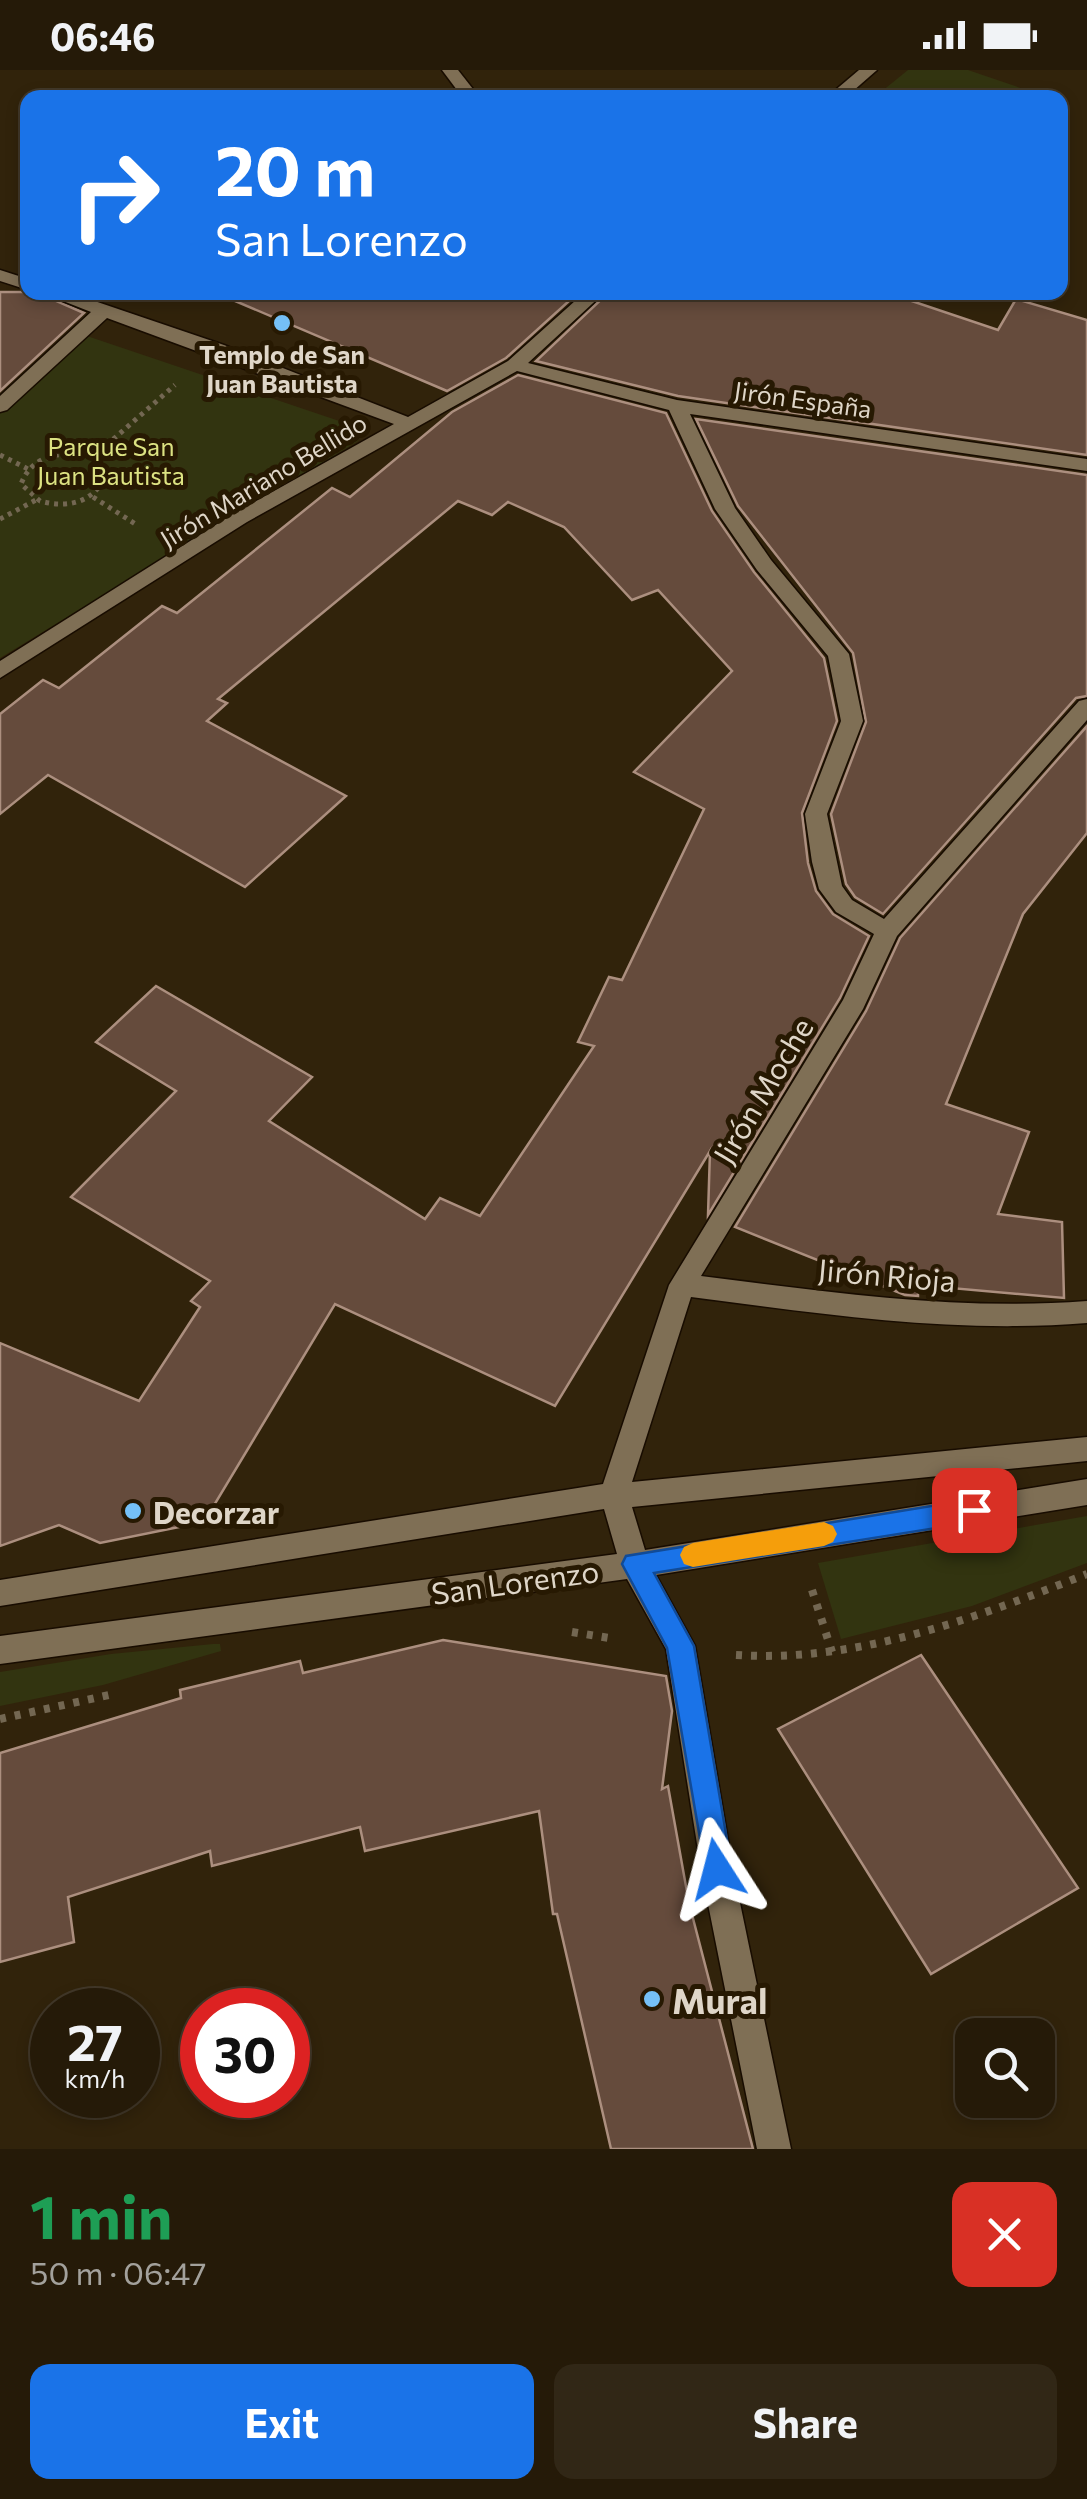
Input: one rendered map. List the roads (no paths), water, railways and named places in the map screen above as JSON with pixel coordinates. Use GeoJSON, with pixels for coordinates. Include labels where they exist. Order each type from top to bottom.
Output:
{"type":"FeatureCollection","features":[{"type":"Feature","properties":{"kind":"street"},"geometry":{"type":"LineString","coordinates":[[450,70],[466,90]]}},
{"type":"Feature","properties":{"kind":"street"},"geometry":{"type":"LineString","coordinates":[[844,90],[868,70]]}},
{"type":"Feature","properties":{"kind":"street"},"geometry":{"type":"LineString","coordinates":[[70,300],[217,349],[405,422]]}},
{"type":"Feature","properties":{"kind":"street","name":"Jirón Mariano Bellido"},"geometry":{"type":"LineString","coordinates":[[0,671],[240,518],[405,422],[516,365],[587,300]]}},
{"type":"Feature","properties":{"kind":"street"},"geometry":{"type":"LineString","coordinates":[[0,406],[102,312]]}},
{"type":"Feature","properties":{"kind":"street","name":"Jirón España"},"geometry":{"type":"LineString","coordinates":[[516,365],[677,406],[1087,465]]}},
{"type":"Feature","properties":{"kind":"street"},"geometry":{"type":"LineString","coordinates":[[677,406],[725,508],[764,565],[838,654],[852,721],[816,814],[823,862],[831,889],[844,906],[886,932]]}},
{"type":"Feature","properties":{"kind":"street","name":"Jirón Moche"},"geometry":{"type":"LineString","coordinates":[[614,1495],[682,1285],[854,1003],[886,932],[1087,706]]}},
{"type":"Feature","properties":{"kind":"street","name":"Jirón Rioja"},"geometry":{"type":"LineString","coordinates":[[682,1285],[922,1312],[1045,1317],[1087,1312]]}},
{"type":"Feature","properties":{"kind":"street"},"geometry":{"type":"LineString","coordinates":[[0,1592],[614,1495],[684,1492],[1087,1449]]}},
{"type":"Feature","properties":{"kind":"street","name":"San Lorenzo"},"geometry":{"type":"LineString","coordinates":[[0,1650],[635,1564],[1087,1492]]}},
{"type":"Feature","properties":{"kind":"street"},"geometry":{"type":"LineString","coordinates":[[614,1495],[635,1564],[680,1646],[717,1869],[774,2149]]}},
{"type":"Feature","properties":{"kind":"place","name":"Templo de San Juan Bautista"},"geometry":{"type":"Point","coordinates":[282,323]}},
{"type":"Feature","properties":{"kind":"place","name":"Decorzar"},"geometry":{"type":"Point","coordinates":[133,1511]}},
{"type":"Feature","properties":{"kind":"place","name":"Mural"},"geometry":{"type":"Point","coordinates":[652,1999]}},
{"type":"Feature","properties":{"kind":"park label","name":"Parque San Juan Bautista"},"geometry":{"type":"Point","coordinates":[111,460]}}]}
